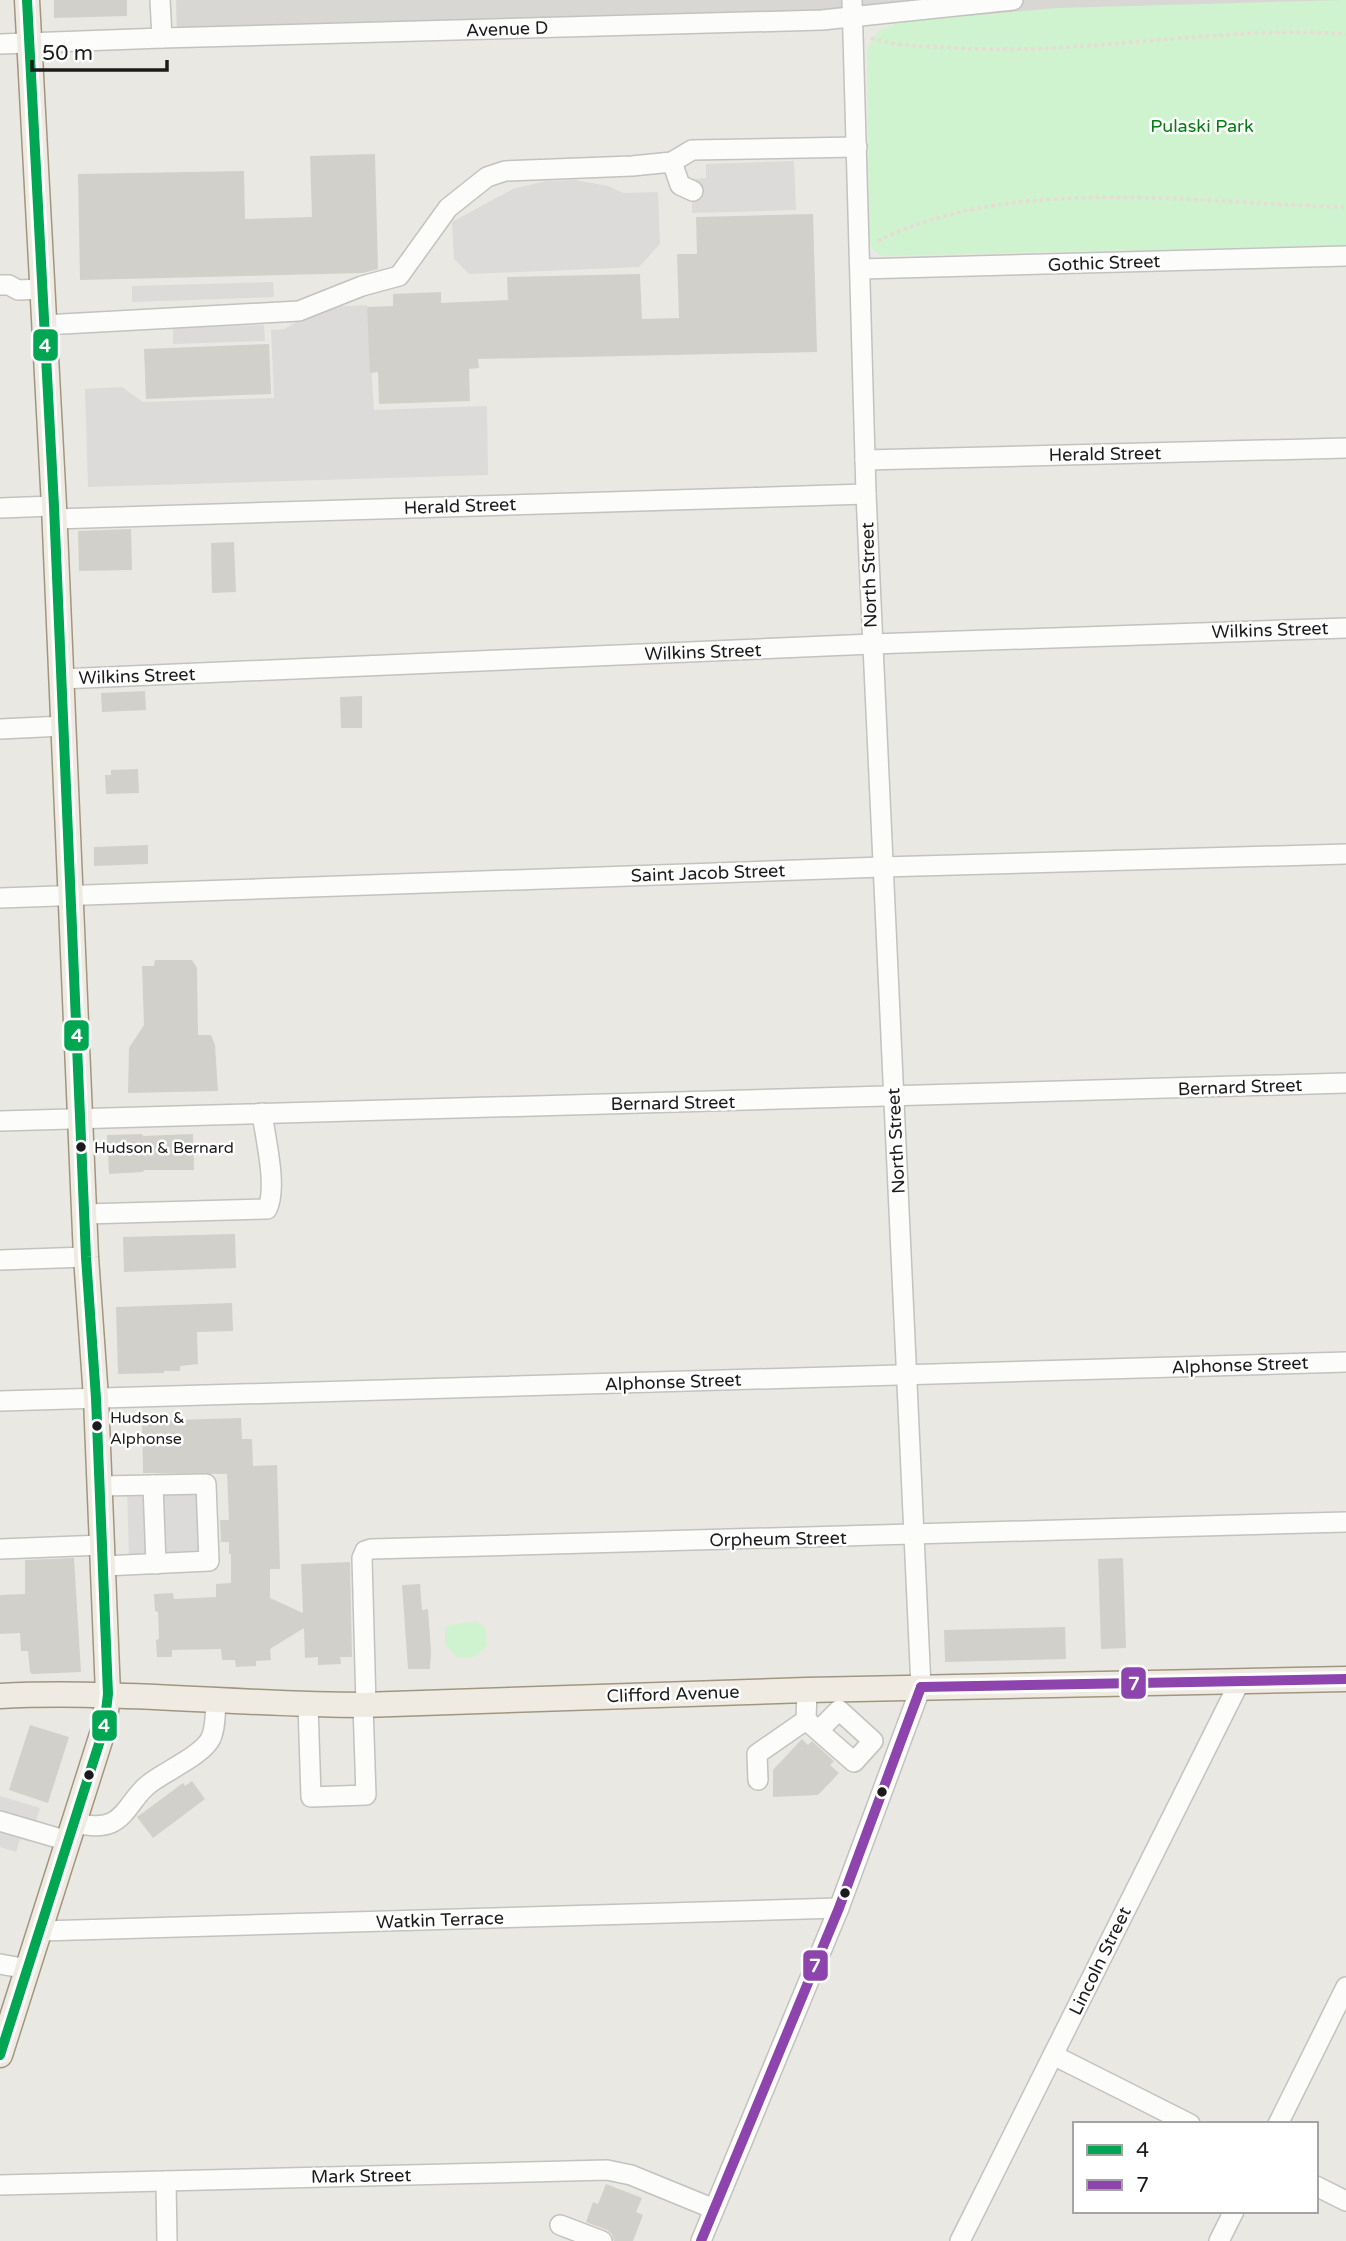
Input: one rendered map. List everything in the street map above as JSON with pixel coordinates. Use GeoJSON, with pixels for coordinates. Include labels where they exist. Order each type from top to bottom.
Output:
{"type":"FeatureCollection","features":[{"type":"Feature","properties":{"kind":"main road"},"geometry":{"type":"LineString","coordinates":[[0,2055],[104,1728],[108,1694],[44,325],[15,291],[29,43],[27,0]]}},
{"type":"Feature","properties":{"kind":"main road","name":"Clifford Avenue"},"geometry":{"type":"LineString","coordinates":[[0,1696],[108,1694],[308,1705],[364,1705],[807,1690],[1346,1679]]}},
{"type":"Feature","properties":{"kind":"street"},"geometry":{"type":"LineString","coordinates":[[160,0],[162,38]]}},
{"type":"Feature","properties":{"kind":"street","name":"Avenue D"},"geometry":{"type":"LineString","coordinates":[[0,44],[1013,0]]}},
{"type":"Feature","properties":{"kind":"street","name":"North Street"},"geometry":{"type":"LineString","coordinates":[[701,2241],[839,1908],[921,1687],[872,644],[853,9]]}},
{"type":"Feature","properties":{"kind":"street"},"geometry":{"type":"LineString","coordinates":[[44,325],[299,311],[362,286],[399,276],[449,208],[487,177],[505,171],[672,162],[692,150],[857,147]]}},
{"type":"Feature","properties":{"kind":"street"},"geometry":{"type":"LineString","coordinates":[[672,162],[680,185],[693,191]]}},
{"type":"Feature","properties":{"kind":"street","name":"Gothic Street"},"geometry":{"type":"LineString","coordinates":[[861,270],[1346,256]]}},
{"type":"Feature","properties":{"kind":"street","name":"Herald Street"},"geometry":{"type":"LineString","coordinates":[[865,460],[1346,448]]}},
{"type":"Feature","properties":{"kind":"street","name":"Herald Street"},"geometry":{"type":"LineString","coordinates":[[0,508],[54,512],[866,494]]}},
{"type":"Feature","properties":{"kind":"street","name":"Wilkins Street"},"geometry":{"type":"LineString","coordinates":[[61,680],[872,644],[1346,628]]}},
{"type":"Feature","properties":{"kind":"street"},"geometry":{"type":"LineString","coordinates":[[0,729],[62,726]]}},
{"type":"Feature","properties":{"kind":"street","name":"Saint Jacob Street"},"geometry":{"type":"LineString","coordinates":[[0,898],[882,867],[1346,854]]}},
{"type":"Feature","properties":{"kind":"street","name":"Bernard Street"},"geometry":{"type":"LineString","coordinates":[[0,1121],[1346,1083]]}},
{"type":"Feature","properties":{"kind":"street"},"geometry":{"type":"LineString","coordinates":[[85,1214],[267,1209],[271,1201],[271,1178],[262,1113]]}},
{"type":"Feature","properties":{"kind":"street"},"geometry":{"type":"LineString","coordinates":[[0,1260],[86,1257]]}},
{"type":"Feature","properties":{"kind":"street","name":"Alphonse Street"},"geometry":{"type":"LineString","coordinates":[[0,1401],[1346,1362]]}},
{"type":"Feature","properties":{"kind":"street"},"geometry":{"type":"LineString","coordinates":[[0,1549],[103,1555],[156,1563],[208,1561],[206,1484],[100,1486]]}},
{"type":"Feature","properties":{"kind":"street"},"geometry":{"type":"LineString","coordinates":[[153,1485],[156,1563]]}},
{"type":"Feature","properties":{"kind":"street","name":"Orpheum Street"},"geometry":{"type":"LineString","coordinates":[[308,1705],[311,1797],[366,1795],[362,1558],[365,1552],[371,1549],[1346,1522]]}},
{"type":"Feature","properties":{"kind":"street","name":"Lincoln Street"},"geometry":{"type":"LineString","coordinates":[[960,2241],[1240,1681]]}},
{"type":"Feature","properties":{"kind":"street"},"geometry":{"type":"LineString","coordinates":[[758,1780],[757,1754],[813,1725],[839,1710],[873,1741],[854,1762],[813,1725],[807,1690]]}},
{"type":"Feature","properties":{"kind":"street"},"geometry":{"type":"LineString","coordinates":[[0,1821],[71,1832],[111,1823],[123,1815],[138,1792],[195,1754],[211,1738],[216,1700]]}},
{"type":"Feature","properties":{"kind":"street"},"geometry":{"type":"LineString","coordinates":[[863,1752],[891,1768]]}},
{"type":"Feature","properties":{"kind":"street","name":"Watkin Terrace"},"geometry":{"type":"LineString","coordinates":[[41,1931],[839,1908]]}},
{"type":"Feature","properties":{"kind":"street"},"geometry":{"type":"LineString","coordinates":[[0,1964],[28,1969]]}},
{"type":"Feature","properties":{"kind":"street"},"geometry":{"type":"LineString","coordinates":[[1279,2122],[1346,1987]]}},
{"type":"Feature","properties":{"kind":"street"},"geometry":{"type":"LineString","coordinates":[[1054,2055],[1187,2122]]}},
{"type":"Feature","properties":{"kind":"street","name":"Mark Street"},"geometry":{"type":"LineString","coordinates":[[0,2185],[607,2170],[631,2175],[714,2209]]}},
{"type":"Feature","properties":{"kind":"street"},"geometry":{"type":"LineString","coordinates":[[166,2181],[167,2241]]}},
{"type":"Feature","properties":{"kind":"street"},"geometry":{"type":"LineString","coordinates":[[1318,2187],[1346,2201]]}},
{"type":"Feature","properties":{"kind":"street"},"geometry":{"type":"LineString","coordinates":[[1219,2241],[1233,2213]]}},
{"type":"Feature","properties":{"kind":"street"},"geometry":{"type":"LineString","coordinates":[[560,2225],[602,2241]]}},
{"type":"Feature","properties":{"kind":"path"},"geometry":{"type":"LineString","coordinates":[[867,35],[894,44],[1020,50],[1257,33],[1346,34]]}},
{"type":"Feature","properties":{"kind":"path"},"geometry":{"type":"LineString","coordinates":[[878,241],[909,226],[941,216],[1026,202],[1118,198],[1346,207]]}},
{"type":"Feature","properties":{"kind":"shaded area"},"geometry":{"type":"Polygon","coordinates":[[[176,0],[1346,0],[1346,6],[177,38],[176,0]]]}},
{"type":"Feature","properties":{"kind":"shaded area"},"geometry":{"type":"Polygon","coordinates":[[[794,161],[796,210],[692,213],[692,179],[706,178],[706,164],[794,161]]]}},
{"type":"Feature","properties":{"kind":"shaded area"},"geometry":{"type":"Polygon","coordinates":[[[575,180],[608,186],[623,193],[658,192],[660,244],[639,267],[469,274],[454,259],[452,222],[513,189],[546,181],[575,180]]]}},
{"type":"Feature","properties":{"kind":"shaded area"},"geometry":{"type":"Polygon","coordinates":[[[273,282],[274,297],[132,302],[132,286],[273,282]]]}},
{"type":"Feature","properties":{"kind":"shaded area"},"geometry":{"type":"Polygon","coordinates":[[[367,305],[374,410],[487,406],[488,475],[88,487],[85,389],[122,387],[143,402],[274,398],[271,330],[285,329],[304,317],[329,307],[367,305]]]}},
{"type":"Feature","properties":{"kind":"shaded area"},"geometry":{"type":"Polygon","coordinates":[[[264,325],[265,341],[173,344],[173,328],[264,325]]]}},
{"type":"Feature","properties":{"kind":"shaded area"},"geometry":{"type":"Polygon","coordinates":[[[199,1486],[202,1555],[129,1558],[127,1489],[199,1486]]]}},
{"type":"Feature","properties":{"kind":"shaded area"},"geometry":{"type":"Polygon","coordinates":[[[0,1796],[40,1808],[30,1842],[20,1839],[16,1852],[0,1847],[0,1796]]]}},
{"type":"Feature","properties":{"kind":"green space","name":"Pulaski Park"},"geometry":{"type":"Polygon","coordinates":[[[1346,0],[1346,245],[882,256],[872,249],[869,237],[867,50],[878,31],[901,22],[1057,8],[1346,0]]]}},
{"type":"Feature","properties":{"kind":"green space"},"geometry":{"type":"Polygon","coordinates":[[[477,1622],[485,1628],[487,1646],[474,1657],[458,1658],[445,1644],[445,1626],[477,1622]]]}},
{"type":"Feature","properties":{"kind":"building"},"geometry":{"type":"Polygon","coordinates":[[[54,0],[127,0],[127,16],[54,18],[54,0]]]}},
{"type":"Feature","properties":{"kind":"building"},"geometry":{"type":"Polygon","coordinates":[[[375,154],[378,269],[363,273],[80,280],[78,174],[244,171],[245,219],[312,217],[310,156],[375,154]]]}},
{"type":"Feature","properties":{"kind":"building"},"geometry":{"type":"Polygon","coordinates":[[[813,214],[817,352],[478,359],[479,368],[469,369],[470,401],[379,404],[378,372],[370,373],[367,307],[393,306],[393,294],[441,292],[441,303],[508,300],[507,277],[640,274],[642,319],[679,318],[677,254],[697,254],[696,217],[813,214]]]}},
{"type":"Feature","properties":{"kind":"building"},"geometry":{"type":"Polygon","coordinates":[[[269,344],[271,394],[146,399],[144,349],[269,344]]]}},
{"type":"Feature","properties":{"kind":"building"},"geometry":{"type":"Polygon","coordinates":[[[131,529],[132,570],[79,571],[78,531],[131,529]]]}},
{"type":"Feature","properties":{"kind":"building"},"geometry":{"type":"Polygon","coordinates":[[[234,542],[236,592],[212,593],[211,543],[234,542]]]}},
{"type":"Feature","properties":{"kind":"building"},"geometry":{"type":"Polygon","coordinates":[[[145,691],[146,710],[102,712],[101,693],[145,691]]]}},
{"type":"Feature","properties":{"kind":"building"},"geometry":{"type":"Polygon","coordinates":[[[362,696],[362,728],[341,728],[340,697],[362,696]]]}},
{"type":"Feature","properties":{"kind":"building"},"geometry":{"type":"Polygon","coordinates":[[[138,769],[139,793],[106,794],[105,775],[111,775],[111,770],[138,769]]]}},
{"type":"Feature","properties":{"kind":"building"},"geometry":{"type":"Polygon","coordinates":[[[148,845],[148,864],[94,866],[94,847],[148,845]]]}},
{"type":"Feature","properties":{"kind":"building"},"geometry":{"type":"Polygon","coordinates":[[[155,960],[192,960],[197,968],[198,1035],[211,1035],[215,1045],[218,1091],[128,1093],[129,1048],[144,1025],[142,966],[154,966],[155,960]]]}},
{"type":"Feature","properties":{"kind":"building"},"geometry":{"type":"Polygon","coordinates":[[[193,1134],[194,1170],[144,1170],[109,1174],[107,1135],[193,1134]]]}},
{"type":"Feature","properties":{"kind":"building"},"geometry":{"type":"Polygon","coordinates":[[[235,1234],[236,1268],[124,1272],[123,1237],[235,1234]]]}},
{"type":"Feature","properties":{"kind":"building"},"geometry":{"type":"Polygon","coordinates":[[[232,1303],[233,1331],[197,1332],[198,1364],[180,1366],[180,1371],[164,1373],[118,1374],[116,1307],[232,1303]]]}},
{"type":"Feature","properties":{"kind":"building"},"geometry":{"type":"Polygon","coordinates":[[[241,1418],[242,1439],[252,1439],[253,1466],[277,1465],[280,1569],[270,1569],[270,1598],[303,1613],[301,1564],[350,1562],[352,1657],[340,1657],[341,1664],[318,1665],[318,1657],[305,1658],[304,1628],[270,1649],[271,1660],[256,1661],[256,1666],[236,1667],[235,1660],[222,1660],[221,1649],[172,1650],[172,1657],[157,1657],[158,1612],[155,1611],[154,1594],[173,1593],[174,1599],[216,1597],[216,1584],[231,1583],[229,1542],[221,1542],[220,1520],[229,1520],[227,1474],[143,1473],[142,1421],[241,1418]]]}},
{"type":"Feature","properties":{"kind":"building"},"geometry":{"type":"Polygon","coordinates":[[[74,1558],[81,1672],[32,1674],[28,1651],[21,1651],[20,1633],[0,1634],[0,1595],[25,1594],[25,1560],[74,1558]]]}},
{"type":"Feature","properties":{"kind":"building"},"geometry":{"type":"Polygon","coordinates":[[[1123,1558],[1126,1648],[1101,1649],[1098,1559],[1123,1558]]]}},
{"type":"Feature","properties":{"kind":"building"},"geometry":{"type":"Polygon","coordinates":[[[420,1584],[422,1610],[428,1609],[430,1669],[408,1669],[402,1585],[420,1584]]]}},
{"type":"Feature","properties":{"kind":"building"},"geometry":{"type":"Polygon","coordinates":[[[1065,1627],[1066,1659],[945,1662],[944,1630],[1065,1627]]]}},
{"type":"Feature","properties":{"kind":"building"},"geometry":{"type":"Polygon","coordinates":[[[30,1725],[69,1737],[48,1803],[9,1790],[30,1725]]]}},
{"type":"Feature","properties":{"kind":"building"},"geometry":{"type":"Polygon","coordinates":[[[802,1739],[808,1745],[812,1741],[834,1761],[830,1765],[839,1773],[818,1795],[773,1797],[773,1770],[802,1739]]]}},
{"type":"Feature","properties":{"kind":"building"},"geometry":{"type":"Polygon","coordinates":[[[192,1781],[205,1799],[153,1838],[137,1817],[183,1783],[185,1786],[192,1781]]]}},
{"type":"Feature","properties":{"kind":"building"},"geometry":{"type":"Polygon","coordinates":[[[606,2184],[642,2198],[636,2212],[643,2215],[633,2241],[614,2241],[607,2230],[586,2222],[593,2202],[598,2204],[606,2184]]]}},
{"type":"Feature","properties":{"kind":"transit line","name":"4"},"geometry":{"type":"LineString","coordinates":[[0,2055],[104,1728],[108,1694],[96,1398],[86,1257],[54,506],[27,0]]}},
{"type":"Feature","properties":{"kind":"transit line","name":"7"},"geometry":{"type":"LineString","coordinates":[[921,1687],[1346,1679]]}},
{"type":"Feature","properties":{"kind":"transit line","name":"7"},"geometry":{"type":"LineString","coordinates":[[701,2241],[839,1908],[921,1687]]}},
{"type":"Feature","properties":{"kind":"place","name":"Hudson & Bernard"},"geometry":{"type":"Point","coordinates":[81,1147]}},
{"type":"Feature","properties":{"kind":"place","name":"Hudson & Alphonse"},"geometry":{"type":"Point","coordinates":[97,1426]}}]}
